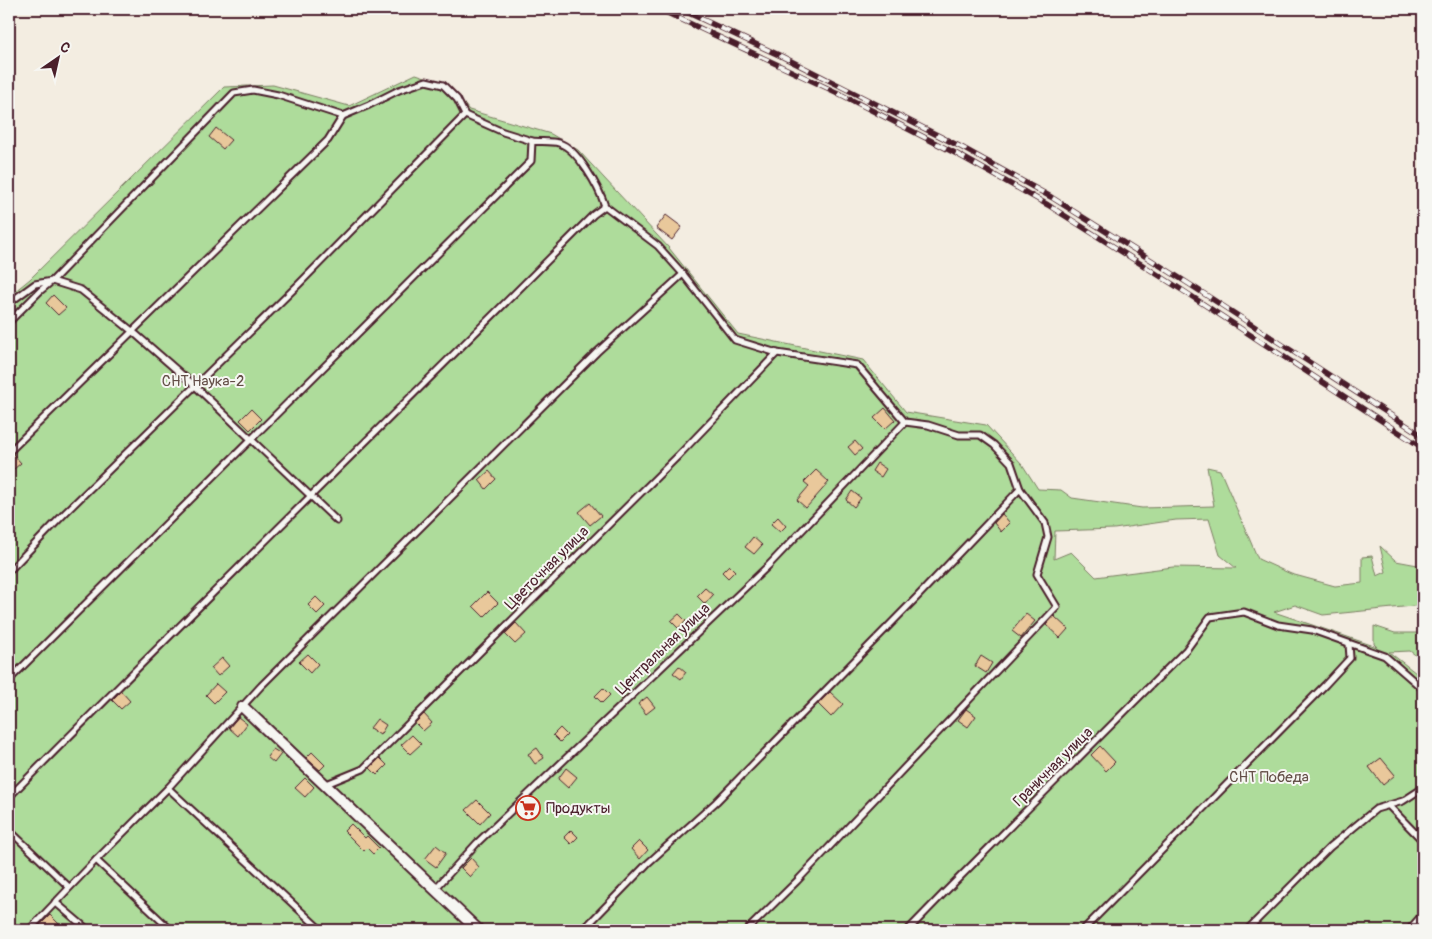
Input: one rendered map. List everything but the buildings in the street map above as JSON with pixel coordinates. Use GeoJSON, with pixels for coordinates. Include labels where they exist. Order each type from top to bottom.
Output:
{"type":"FeatureCollection","features":[{"type":"Feature","properties":{"kind":"street"},"geometry":{"type":"LineString","coordinates":[[243,707],[478,930]]}},
{"type":"Feature","properties":{"kind":"lane"},"geometry":{"type":"LineString","coordinates":[[9,452],[328,140],[343,116],[399,90],[426,81],[442,85],[457,99],[465,115],[503,132],[532,141],[560,143],[574,153],[600,191],[605,206],[658,246],[684,274],[735,340],[777,353],[857,365],[905,422],[928,425],[959,435],[980,435],[994,445],[1011,463],[1020,489],[1045,523],[1048,537],[1037,574],[1057,607],[797,881],[747,930]]}},
{"type":"Feature","properties":{"kind":"lane"},"geometry":{"type":"LineString","coordinates":[[9,322],[52,281],[234,93],[253,90],[278,95],[343,116]]}},
{"type":"Feature","properties":{"kind":"lane"},"geometry":{"type":"LineString","coordinates":[[9,571],[299,284],[465,115]]}},
{"type":"Feature","properties":{"kind":"lane"},"geometry":{"type":"LineString","coordinates":[[9,680],[531,160],[532,141]]}},
{"type":"Feature","properties":{"kind":"lane"},"geometry":{"type":"LineString","coordinates":[[9,797],[593,215],[605,206]]}},
{"type":"Feature","properties":{"kind":"lane"},"geometry":{"type":"LineString","coordinates":[[29,930],[168,788],[261,686],[597,352],[684,274]]}},
{"type":"Feature","properties":{"kind":"lane"},"geometry":{"type":"LineString","coordinates":[[9,303],[36,284],[52,281],[81,290],[195,386],[337,521]]}},
{"type":"Feature","properties":{"kind":"lane","name":"Цветочная улица"},"geometry":{"type":"LineString","coordinates":[[324,785],[363,769],[678,456],[777,353]]}},
{"type":"Feature","properties":{"kind":"lane","name":"Центральная улица"},"geometry":{"type":"LineString","coordinates":[[434,890],[477,843],[768,566],[905,422]]}},
{"type":"Feature","properties":{"kind":"lane"},"geometry":{"type":"LineString","coordinates":[[583,930],[647,864],[730,788],[1020,489]]}},
{"type":"Feature","properties":{"kind":"lane","name":"Граничная улица"},"geometry":{"type":"LineString","coordinates":[[908,930],[1186,650],[1210,617],[1244,612],[1278,625],[1312,630],[1349,644]]}},
{"type":"Feature","properties":{"kind":"lane"},"geometry":{"type":"LineString","coordinates":[[1083,930],[1325,686],[1350,658],[1349,644],[1385,656],[1423,689]]}},
{"type":"Feature","properties":{"kind":"lane"},"geometry":{"type":"LineString","coordinates":[[168,788],[321,930]]}},
{"type":"Feature","properties":{"kind":"lane"},"geometry":{"type":"LineString","coordinates":[[1247,930],[1330,847],[1376,809],[1403,801],[1423,788]]}},
{"type":"Feature","properties":{"kind":"lane"},"geometry":{"type":"LineString","coordinates":[[1388,805],[1423,841]]}},
{"type":"Feature","properties":{"kind":"lane"},"geometry":{"type":"LineString","coordinates":[[9,830],[69,887]]}},
{"type":"Feature","properties":{"kind":"lane"},"geometry":{"type":"LineString","coordinates":[[96,860],[171,930]]}},
{"type":"Feature","properties":{"kind":"lane"},"geometry":{"type":"LineString","coordinates":[[55,902],[88,930]]}},
{"type":"Feature","properties":{"kind":"lane"},"geometry":{"type":"LineString","coordinates":[[1410,930],[1423,914]]}},
{"type":"Feature","properties":{"kind":"green space"},"geometry":{"type":"Polygon","coordinates":[[[416,74],[447,84],[469,110],[551,134],[578,150],[669,248],[738,334],[863,360],[906,412],[986,425],[1022,464],[1038,489],[1061,490],[1072,498],[1142,508],[1214,506],[1207,467],[1220,470],[1258,559],[1291,574],[1335,586],[1362,583],[1362,557],[1372,556],[1377,576],[1386,572],[1380,546],[1396,561],[1423,566],[1423,605],[1323,615],[1295,605],[1274,612],[1377,647],[1374,644],[1374,626],[1395,633],[1423,633],[1423,657],[1418,657],[1410,651],[1389,652],[1416,673],[1423,681],[1423,930],[9,930],[9,296],[30,279],[224,87],[273,85],[349,106],[416,74]],[[1209,519],[1176,520],[1114,529],[1055,531],[1054,559],[1071,552],[1096,577],[1173,567],[1236,568],[1220,555],[1209,519]]]}},
{"type":"Feature","properties":{"kind":"railway"},"geometry":{"type":"LineString","coordinates":[[659,9],[838,93],[957,154],[1048,205],[1182,290],[1423,448]]}},
{"type":"Feature","properties":{"kind":"railway"},"geometry":{"type":"LineString","coordinates":[[680,9],[781,56],[961,147],[1051,197],[1423,436]]}},
{"type":"Feature","properties":{"kind":"place","name":"Продукты"},"geometry":{"type":"Point","coordinates":[528,808]}},
{"type":"Feature","properties":{"kind":"park label","name":"СНТ Наука-2"},"geometry":{"type":"Point","coordinates":[203,381]}},
{"type":"Feature","properties":{"kind":"park label","name":"СНТ Победа"},"geometry":{"type":"Point","coordinates":[1269,777]}}]}
